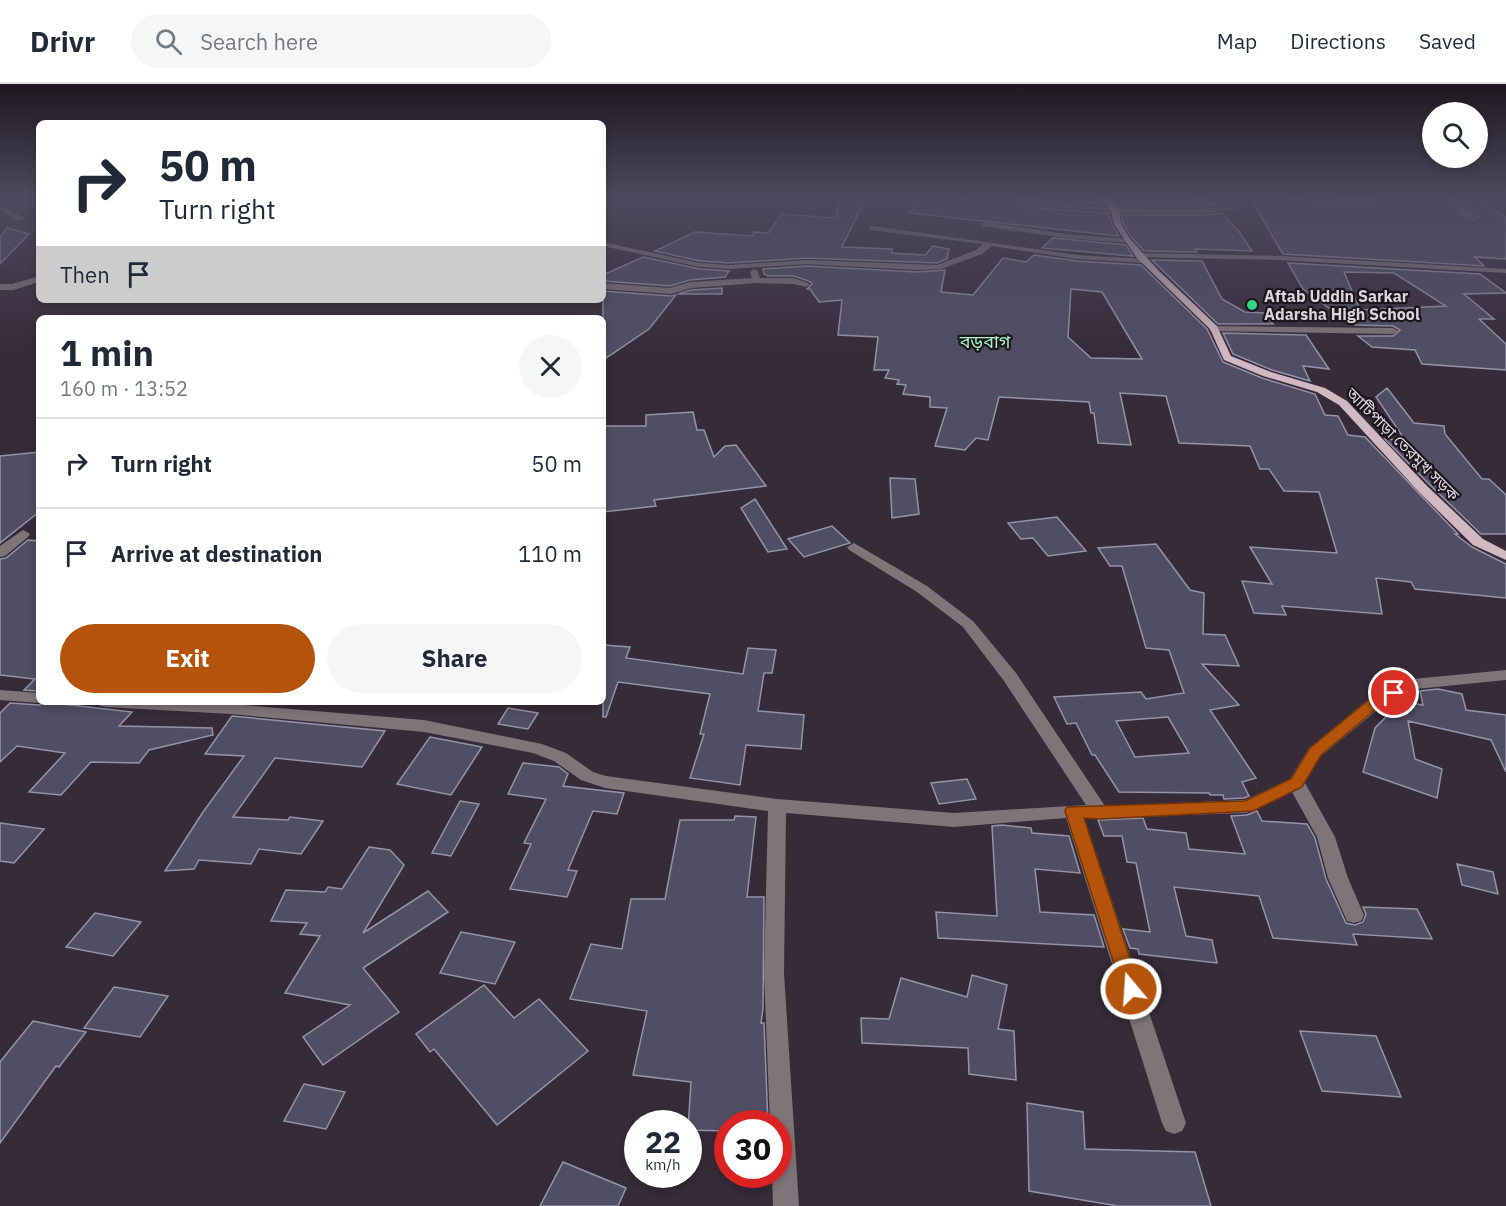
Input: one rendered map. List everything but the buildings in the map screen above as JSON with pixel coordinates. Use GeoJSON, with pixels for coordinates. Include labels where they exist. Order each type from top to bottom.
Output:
{"type":"FeatureCollection","features":[{"type":"Feature","properties":{"kind":"main road","name":"আটিপাড়া তেরমুখ সড়ক"},"geometry":{"type":"LineString","coordinates":[[1134,248],[1154,273],[1178,291],[1214,329],[1227,358],[1236,364],[1321,390],[1342,403],[1423,489],[1478,542],[1506,556]]}},
{"type":"Feature","properties":{"kind":"street"},"geometry":{"type":"LineString","coordinates":[[623,248],[700,265],[729,267],[807,262],[917,268],[938,267],[983,248]]}},
{"type":"Feature","properties":{"kind":"street"},"geometry":{"type":"LineString","coordinates":[[1026,248],[1084,257],[1248,256],[1505,271]]}},
{"type":"Feature","properties":{"kind":"street"},"geometry":{"type":"LineString","coordinates":[[756,264],[753,268],[757,280]]}},
{"type":"Feature","properties":{"kind":"street"},"geometry":{"type":"LineString","coordinates":[[0,287],[13,287],[36,280]]}},
{"type":"Feature","properties":{"kind":"street"},"geometry":{"type":"LineString","coordinates":[[606,286],[670,291],[690,285],[757,280],[794,281],[806,284]]}},
{"type":"Feature","properties":{"kind":"street"},"geometry":{"type":"LineString","coordinates":[[1214,329],[1394,331]]}},
{"type":"Feature","properties":{"kind":"street"},"geometry":{"type":"LineString","coordinates":[[0,553],[23,534]]}},
{"type":"Feature","properties":{"kind":"street"},"geometry":{"type":"LineString","coordinates":[[854,547],[922,589],[968,624],[1010,677],[1101,813]]}},
{"type":"Feature","properties":{"kind":"street"},"geometry":{"type":"LineString","coordinates":[[160,705],[424,726],[536,748],[560,757],[587,776],[605,782],[777,807],[954,820],[1073,811],[1101,813],[1247,806],[1296,783],[1316,752],[1376,702],[1413,684],[1506,675]]}},
{"type":"Feature","properties":{"kind":"street"},"geometry":{"type":"LineString","coordinates":[[0,695],[36,698]]}},
{"type":"Feature","properties":{"kind":"street"},"geometry":{"type":"LineString","coordinates":[[1296,783],[1326,837],[1338,878],[1354,915]]}},
{"type":"Feature","properties":{"kind":"street"},"geometry":{"type":"LineString","coordinates":[[777,807],[774,974],[786,1206]]}},
{"type":"Feature","properties":{"kind":"street"},"geometry":{"type":"LineString","coordinates":[[1073,811],[1174,1123]]}},
{"type":"Feature","properties":{"kind":"place","name":"Aftab Uddin Sarkar Adarsha High School"},"geometry":{"type":"Point","coordinates":[1252,305]}},
{"type":"Feature","properties":{"kind":"district","name":"বড়বাগ"},"geometry":{"type":"Point","coordinates":[985,341]}},
{"type":"Feature","properties":{"kind":"route"},"geometry":{"type":"LineString","coordinates":[[1131,989],[1073,811],[1101,813],[1247,806],[1296,783],[1316,752],[1376,702],[1394,693]]}}]}
